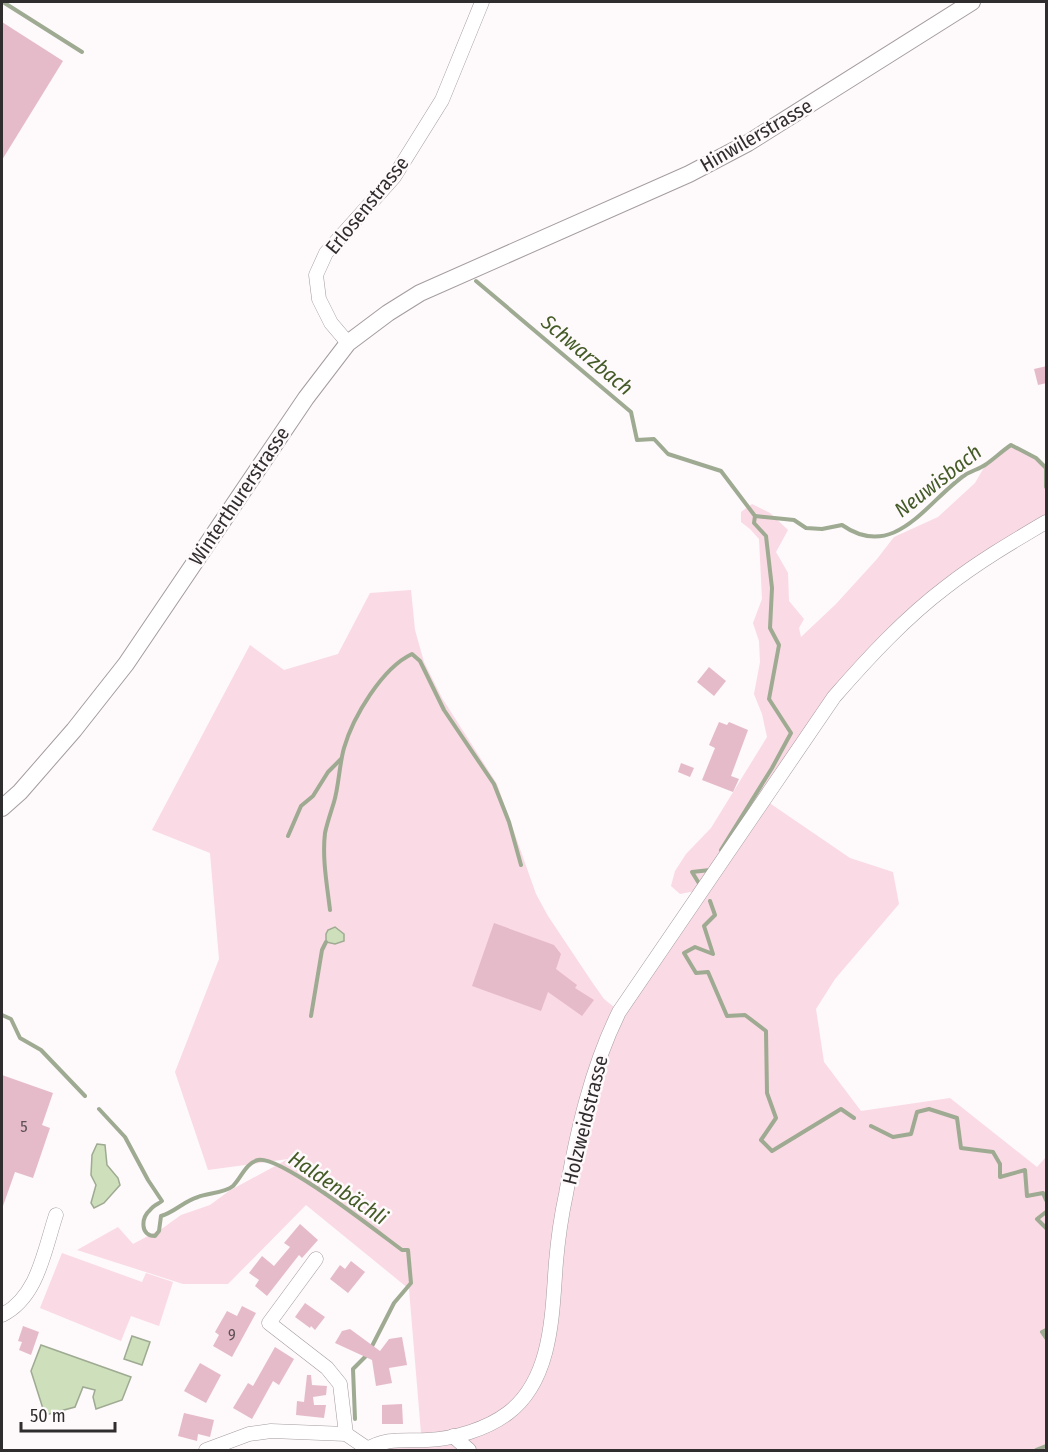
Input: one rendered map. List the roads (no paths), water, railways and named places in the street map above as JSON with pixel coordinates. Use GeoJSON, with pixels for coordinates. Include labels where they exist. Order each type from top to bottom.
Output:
{"type":"FeatureCollection","features":[{"type":"Feature","properties":{"kind":"main road","name":"Hinwilerstrasse"},"geometry":{"type":"LineString","coordinates":[[527,245],[679,179],[728,153],[972,2]]}},
{"type":"Feature","properties":{"kind":"main road","name":"Winterthurerstrasse"},"geometry":{"type":"LineString","coordinates":[[2,808],[20,792],[74,730],[126,664],[306,398],[348,343],[388,313],[420,293],[527,245]]}},
{"type":"Feature","properties":{"kind":"street","name":"Erlosenstrasse"},"geometry":{"type":"LineString","coordinates":[[348,343],[332,323],[319,300],[316,275],[326,253],[394,177],[442,100],[482,2]]}},
{"type":"Feature","properties":{"kind":"street","name":"Holzweidstrasse"},"geometry":{"type":"LineString","coordinates":[[367,1450],[391,1440],[430,1440],[486,1426],[512,1411],[526,1394],[541,1365],[551,1324],[563,1210],[584,1110],[599,1057],[619,1012],[834,697],[909,619],[944,588],[981,561],[1047,522]]}},
{"type":"Feature","properties":{"kind":"street"},"geometry":{"type":"LineString","coordinates":[[2,1316],[22,1301],[35,1279],[56,1215]]}},
{"type":"Feature","properties":{"kind":"street"},"geometry":{"type":"LineString","coordinates":[[316,1259],[269,1323],[327,1368],[340,1384],[346,1434]]}},
{"type":"Feature","properties":{"kind":"street"},"geometry":{"type":"LineString","coordinates":[[206,1450],[249,1434],[271,1431],[346,1434],[367,1450]]}},
{"type":"Feature","properties":{"kind":"street"},"geometry":{"type":"LineString","coordinates":[[453,1436],[469,1450]]}},
{"type":"Feature","properties":{"kind":"waterway","name":"Schwarzbach"},"geometry":{"type":"LineString","coordinates":[[3,2],[82,52]]}},
{"type":"Feature","properties":{"kind":"waterway","name":"Schwarzbach"},"geometry":{"type":"LineString","coordinates":[[476,281],[631,412],[637,440],[654,439],[668,454],[721,471],[755,516],[754,523],[766,536],[772,588],[770,628],[779,645],[769,699],[791,733],[721,850]]}},
{"type":"Feature","properties":{"kind":"waterway","name":"Neuwisbach"},"geometry":{"type":"LineString","coordinates":[[755,516],[794,520],[806,528],[822,529],[842,525],[861,535],[878,536],[894,532],[909,524],[965,475],[985,465],[1011,445],[1036,458],[1046,468],[1046,487]]}},
{"type":"Feature","properties":{"kind":"waterway"},"geometry":{"type":"LineString","coordinates":[[330,910],[324,842],[336,796],[344,748],[354,722],[370,695],[390,670],[412,654],[420,661],[444,710],[494,784],[509,822],[521,865]]}},
{"type":"Feature","properties":{"kind":"waterway"},"geometry":{"type":"LineString","coordinates":[[288,836],[301,806],[313,796],[328,772],[341,759]]}},
{"type":"Feature","properties":{"kind":"waterway","name":"Schwarzbach"},"geometry":{"type":"LineString","coordinates":[[700,885],[692,872],[710,870]]}},
{"type":"Feature","properties":{"kind":"waterway","name":"Schwarzbach"},"geometry":{"type":"LineString","coordinates":[[710,901],[715,915],[704,926],[713,954],[695,947],[684,953],[696,973],[708,972],[727,1016],[745,1015],[766,1031],[767,1093],[776,1118],[761,1140],[772,1151],[841,1109],[854,1118]]}},
{"type":"Feature","properties":{"kind":"waterway"},"geometry":{"type":"LineString","coordinates":[[311,1016],[322,950],[326,942]]}},
{"type":"Feature","properties":{"kind":"waterway","name":"Haldenbächli"},"geometry":{"type":"LineString","coordinates":[[2,1015],[11,1019],[20,1038],[41,1050],[85,1096]]}},
{"type":"Feature","properties":{"kind":"waterway","name":"Haldenbächli"},"geometry":{"type":"LineString","coordinates":[[99,1109],[125,1137],[162,1201],[145,1217],[144,1230],[150,1235],[155,1236],[159,1231],[161,1216],[193,1199],[230,1188],[250,1164],[258,1160],[269,1161],[286,1169],[402,1250],[408,1250],[411,1283],[394,1303],[368,1354],[353,1369],[355,1419]]}},
{"type":"Feature","properties":{"kind":"waterway","name":"Schwarzbach"},"geometry":{"type":"LineString","coordinates":[[871,1126],[893,1137],[911,1134],[917,1112],[929,1109],[957,1118],[961,1148],[993,1152],[1000,1164],[1000,1177],[1025,1170],[1027,1196],[1043,1193],[1046,1200]]}},
{"type":"Feature","properties":{"kind":"waterway","name":"Schwarzbach"},"geometry":{"type":"LineString","coordinates":[[1046,1212],[1037,1219],[1046,1228]]}},
{"type":"Feature","properties":{"kind":"waterway","name":"Schwarzbach"},"geometry":{"type":"LineString","coordinates":[[1046,1330],[1042,1332],[1046,1338]]}},
{"type":"Feature","properties":{"kind":"waterway","name":"Schwarzbach"},"geometry":{"type":"LineString","coordinates":[[1036,1450],[1046,1446]]}}]}
